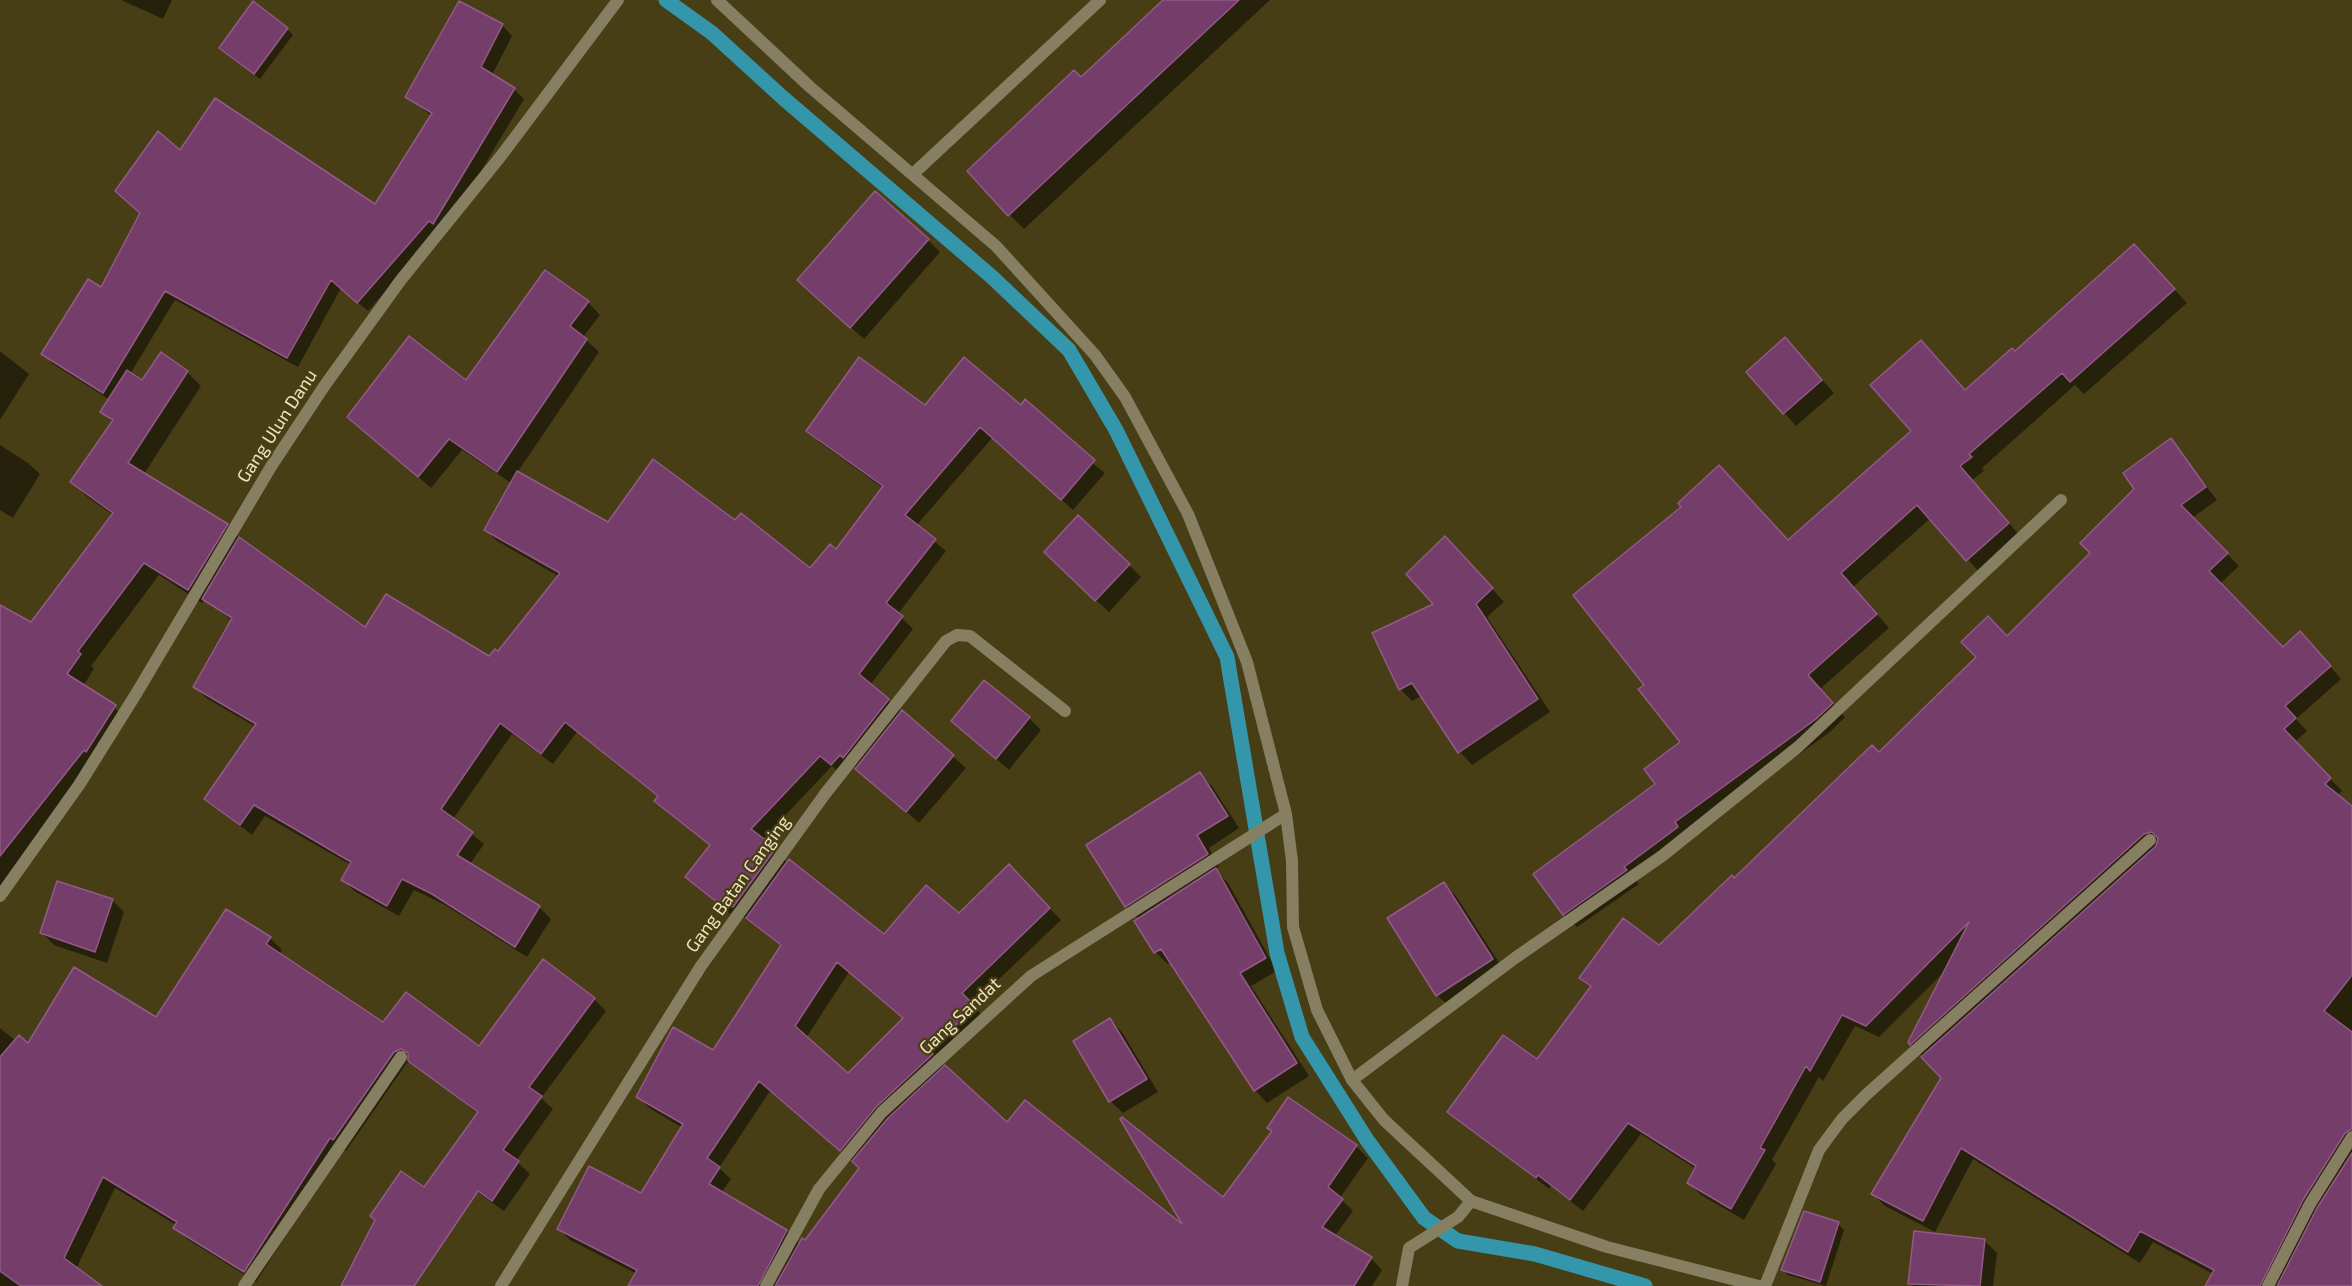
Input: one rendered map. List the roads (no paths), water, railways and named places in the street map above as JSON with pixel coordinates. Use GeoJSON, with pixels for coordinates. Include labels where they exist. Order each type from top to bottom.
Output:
{"type":"FeatureCollection","features":[{"type":"Feature","properties":{"kind":"street","name":"Gang Ulun Danu"},"geometry":{"type":"LineString","coordinates":[[0,896],[85,776],[272,465],[325,385],[400,281],[501,156],[618,0]]}},
{"type":"Feature","properties":{"kind":"street"},"geometry":{"type":"LineString","coordinates":[[717,0],[810,87],[996,246],[1095,355],[1125,397],[1188,514],[1223,596],[1247,662],[1287,814],[1292,861],[1293,927],[1317,1010],[1352,1080],[1384,1120],[1471,1201],[1607,1247],[1759,1286]]}},
{"type":"Feature","properties":{"kind":"street"},"geometry":{"type":"LineString","coordinates":[[913,174],[1100,0]]}},
{"type":"Feature","properties":{"kind":"street"},"geometry":{"type":"LineString","coordinates":[[1352,1080],[1515,958],[1662,856],[1798,747],[2061,500]]}},
{"type":"Feature","properties":{"kind":"street","name":"Gang Batan Canging"},"geometry":{"type":"LineString","coordinates":[[501,1286],[701,966],[825,794],[946,641],[957,635],[970,636],[1065,711]]}},
{"type":"Feature","properties":{"kind":"street","name":"Gang Sandat"},"geometry":{"type":"LineString","coordinates":[[766,1286],[819,1189],[882,1112],[1031,976],[1287,814]]}},
{"type":"Feature","properties":{"kind":"street"},"geometry":{"type":"LineString","coordinates":[[1765,1286],[1819,1150],[1842,1119],[2150,840]]}},
{"type":"Feature","properties":{"kind":"street"},"geometry":{"type":"LineString","coordinates":[[244,1286],[401,1057]]}},
{"type":"Feature","properties":{"kind":"street"},"geometry":{"type":"LineString","coordinates":[[2268,1286],[2310,1204],[2352,1137]]}},
{"type":"Feature","properties":{"kind":"street"},"geometry":{"type":"LineString","coordinates":[[1402,1286],[1409,1248],[1458,1217],[1471,1201]]}},
{"type":"Feature","properties":{"kind":"waterway"},"geometry":{"type":"LineString","coordinates":[[666,0],[712,33],[782,97],[992,277],[1069,350],[1116,430],[1227,657],[1277,953],[1302,1037],[1367,1140],[1424,1218],[1458,1241],[1535,1254],[1645,1286]]}}]}
